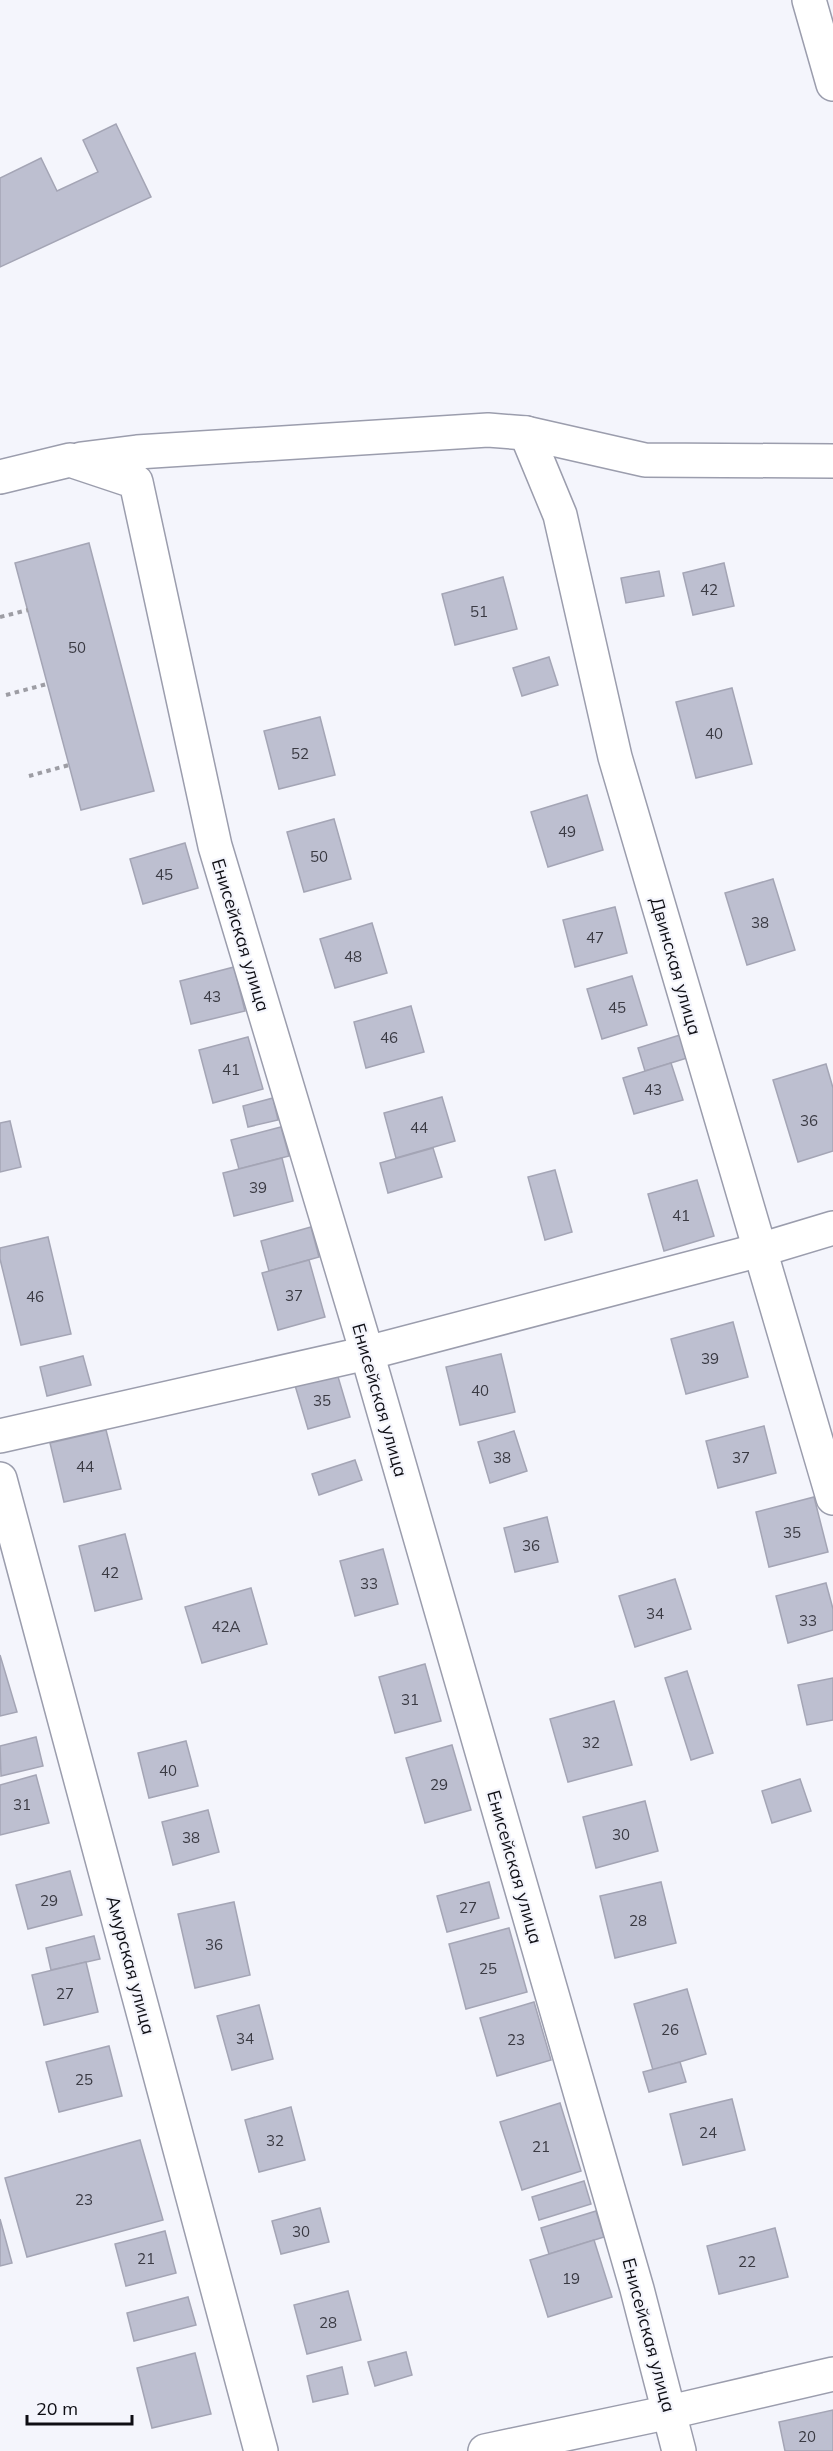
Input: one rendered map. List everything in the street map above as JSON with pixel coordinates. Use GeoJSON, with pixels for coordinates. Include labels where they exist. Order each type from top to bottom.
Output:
{"type":"FeatureCollection","features":[{"type":"Feature","properties":{"kind":"street"},"geometry":{"type":"LineString","coordinates":[[809,0],[833,84]]}},
{"type":"Feature","properties":{"kind":"street"},"geometry":{"type":"LineString","coordinates":[[0,477],[70,460],[136,452],[488,430],[526,433],[645,460],[833,460]]}},
{"type":"Feature","properties":{"kind":"street","name":"Двинская улица"},"geometry":{"type":"LineString","coordinates":[[526,433],[560,515],[615,756],[833,1498]]}},
{"type":"Feature","properties":{"kind":"street","name":"Енисейская улица"},"geometry":{"type":"LineString","coordinates":[[70,460],[136,482],[214,846],[367,1353],[637,2289],[679,2451]]}},
{"type":"Feature","properties":{"kind":"street"},"geometry":{"type":"LineString","coordinates":[[0,1436],[367,1353],[760,1250],[833,1228]]}},
{"type":"Feature","properties":{"kind":"street","name":"Амурская улица"},"geometry":{"type":"LineString","coordinates":[[0,1479],[261,2451]]}},
{"type":"Feature","properties":{"kind":"street"},"geometry":{"type":"LineString","coordinates":[[485,2451],[670,2412],[833,2374]]}},
{"type":"Feature","properties":{"kind":"path"},"geometry":{"type":"LineString","coordinates":[[0,617],[28,610]]}},
{"type":"Feature","properties":{"kind":"path"},"geometry":{"type":"LineString","coordinates":[[6,695],[47,684]]}},
{"type":"Feature","properties":{"kind":"path"},"geometry":{"type":"LineString","coordinates":[[29,776],[69,765]]}},
{"type":"Feature","properties":{"kind":"building"},"geometry":{"type":"Polygon","coordinates":[[[116,124],[151,197],[0,267],[0,178],[41,158],[57,191],[98,172],[83,140],[116,124]]]}},
{"type":"Feature","properties":{"kind":"building"},"geometry":{"type":"Polygon","coordinates":[[[89,543],[154,791],[81,810],[15,563],[89,543]]]}},
{"type":"Feature","properties":{"kind":"building"},"geometry":{"type":"Polygon","coordinates":[[[724,563],[734,606],[693,615],[683,573],[724,563]]]}},
{"type":"Feature","properties":{"kind":"building"},"geometry":{"type":"Polygon","coordinates":[[[659,571],[664,596],[626,603],[621,578],[659,571]]]}},
{"type":"Feature","properties":{"kind":"building"},"geometry":{"type":"Polygon","coordinates":[[[503,577],[517,629],[455,645],[442,594],[503,577]]]}},
{"type":"Feature","properties":{"kind":"building"},"geometry":{"type":"Polygon","coordinates":[[[549,657],[558,685],[522,696],[513,668],[549,657]]]}},
{"type":"Feature","properties":{"kind":"building"},"geometry":{"type":"Polygon","coordinates":[[[732,688],[752,764],[696,778],[676,702],[732,688]]]}},
{"type":"Feature","properties":{"kind":"building"},"geometry":{"type":"Polygon","coordinates":[[[320,717],[335,775],[279,789],[264,731],[320,717]]]}},
{"type":"Feature","properties":{"kind":"building"},"geometry":{"type":"Polygon","coordinates":[[[587,795],[603,850],[548,867],[531,812],[587,795]]]}},
{"type":"Feature","properties":{"kind":"building"},"geometry":{"type":"Polygon","coordinates":[[[334,819],[351,879],[304,892],[287,832],[334,819]]]}},
{"type":"Feature","properties":{"kind":"building"},"geometry":{"type":"Polygon","coordinates":[[[185,843],[198,888],[143,904],[130,859],[185,843]]]}},
{"type":"Feature","properties":{"kind":"building"},"geometry":{"type":"Polygon","coordinates":[[[773,879],[795,950],[747,965],[725,893],[773,879]]]}},
{"type":"Feature","properties":{"kind":"building"},"geometry":{"type":"Polygon","coordinates":[[[615,907],[627,953],[575,967],[563,920],[615,907]]]}},
{"type":"Feature","properties":{"kind":"building"},"geometry":{"type":"Polygon","coordinates":[[[372,923],[387,973],[335,988],[320,939],[372,923]]]}},
{"type":"Feature","properties":{"kind":"building"},"geometry":{"type":"Polygon","coordinates":[[[234,967],[245,1011],[191,1024],[180,981],[234,967]]]}},
{"type":"Feature","properties":{"kind":"building"},"geometry":{"type":"Polygon","coordinates":[[[632,976],[647,1025],[602,1039],[587,989],[632,976]]]}},
{"type":"Feature","properties":{"kind":"building"},"geometry":{"type":"Polygon","coordinates":[[[411,1006],[424,1052],[366,1068],[354,1022],[411,1006]]]}},
{"type":"Feature","properties":{"kind":"building"},"geometry":{"type":"Polygon","coordinates":[[[680,1035],[687,1058],[645,1071],[638,1048],[680,1035]]]}},
{"type":"Feature","properties":{"kind":"building"},"geometry":{"type":"Polygon","coordinates":[[[248,1037],[263,1089],[213,1103],[199,1050],[248,1037]]]}},
{"type":"Feature","properties":{"kind":"building"},"geometry":{"type":"Polygon","coordinates":[[[671,1063],[683,1100],[634,1114],[623,1078],[671,1063]]]}},
{"type":"Feature","properties":{"kind":"building"},"geometry":{"type":"Polygon","coordinates":[[[826,1064],[833,1088],[833,1151],[798,1162],[773,1080],[826,1064]]]}},
{"type":"Feature","properties":{"kind":"building"},"geometry":{"type":"Polygon","coordinates":[[[442,1097],[455,1141],[396,1158],[384,1113],[442,1097]]]}},
{"type":"Feature","properties":{"kind":"building"},"geometry":{"type":"Polygon","coordinates":[[[273,1098],[278,1120],[248,1127],[243,1106],[273,1098]]]}},
{"type":"Feature","properties":{"kind":"building"},"geometry":{"type":"Polygon","coordinates":[[[10,1121],[21,1167],[0,1172],[0,1123],[10,1121]]]}},
{"type":"Feature","properties":{"kind":"building"},"geometry":{"type":"Polygon","coordinates":[[[281,1127],[289,1156],[239,1169],[231,1140],[281,1127]]]}},
{"type":"Feature","properties":{"kind":"building"},"geometry":{"type":"Polygon","coordinates":[[[433,1148],[442,1177],[388,1193],[380,1163],[433,1148]]]}},
{"type":"Feature","properties":{"kind":"building"},"geometry":{"type":"Polygon","coordinates":[[[282,1158],[293,1201],[234,1216],[223,1173],[282,1158]]]}},
{"type":"Feature","properties":{"kind":"building"},"geometry":{"type":"Polygon","coordinates":[[[555,1170],[572,1232],[545,1240],[528,1177],[555,1170]]]}},
{"type":"Feature","properties":{"kind":"building"},"geometry":{"type":"Polygon","coordinates":[[[697,1180],[714,1236],[664,1251],[648,1194],[697,1180]]]}},
{"type":"Feature","properties":{"kind":"building"},"geometry":{"type":"Polygon","coordinates":[[[311,1227],[319,1257],[269,1271],[261,1241],[311,1227]]]}},
{"type":"Feature","properties":{"kind":"building"},"geometry":{"type":"Polygon","coordinates":[[[48,1237],[71,1334],[21,1345],[0,1259],[0,1248],[48,1237]]]}},
{"type":"Feature","properties":{"kind":"building"},"geometry":{"type":"Polygon","coordinates":[[[309,1260],[325,1317],[278,1330],[262,1273],[309,1260]]]}},
{"type":"Feature","properties":{"kind":"building"},"geometry":{"type":"Polygon","coordinates":[[[733,1322],[748,1377],[686,1394],[671,1339],[733,1322]]]}},
{"type":"Feature","properties":{"kind":"building"},"geometry":{"type":"Polygon","coordinates":[[[501,1354],[515,1412],[460,1425],[446,1367],[501,1354]]]}},
{"type":"Feature","properties":{"kind":"building"},"geometry":{"type":"Polygon","coordinates":[[[83,1356],[91,1385],[47,1396],[40,1367],[83,1356]]]}},
{"type":"Feature","properties":{"kind":"building"},"geometry":{"type":"Polygon","coordinates":[[[336,1370],[350,1417],[308,1429],[294,1382],[336,1370]]]}},
{"type":"Feature","properties":{"kind":"building"},"geometry":{"type":"Polygon","coordinates":[[[764,1426],[776,1473],[718,1488],[706,1441],[764,1426]]]}},
{"type":"Feature","properties":{"kind":"building"},"geometry":{"type":"Polygon","coordinates":[[[106,1430],[121,1489],[64,1502],[50,1443],[106,1430]]]}},
{"type":"Feature","properties":{"kind":"building"},"geometry":{"type":"Polygon","coordinates":[[[514,1431],[527,1471],[490,1483],[478,1442],[514,1431]]]}},
{"type":"Feature","properties":{"kind":"building"},"geometry":{"type":"Polygon","coordinates":[[[355,1460],[362,1480],[319,1495],[312,1474],[355,1460]]]}},
{"type":"Feature","properties":{"kind":"building"},"geometry":{"type":"Polygon","coordinates":[[[814,1497],[828,1552],[769,1567],[756,1512],[814,1497]]]}},
{"type":"Feature","properties":{"kind":"building"},"geometry":{"type":"Polygon","coordinates":[[[547,1517],[558,1562],[515,1572],[504,1528],[547,1517]]]}},
{"type":"Feature","properties":{"kind":"building"},"geometry":{"type":"Polygon","coordinates":[[[125,1534],[142,1599],[95,1611],[79,1546],[125,1534]]]}},
{"type":"Feature","properties":{"kind":"building"},"geometry":{"type":"Polygon","coordinates":[[[383,1549],[398,1604],[355,1616],[340,1561],[383,1549]]]}},
{"type":"Feature","properties":{"kind":"building"},"geometry":{"type":"Polygon","coordinates":[[[675,1579],[691,1629],[635,1647],[619,1596],[675,1579]]]}},
{"type":"Feature","properties":{"kind":"building"},"geometry":{"type":"Polygon","coordinates":[[[826,1583],[833,1609],[833,1630],[788,1643],[776,1596],[826,1583]]]}},
{"type":"Feature","properties":{"kind":"building"},"geometry":{"type":"Polygon","coordinates":[[[251,1588],[267,1644],[202,1663],[185,1607],[251,1588]]]}},
{"type":"Feature","properties":{"kind":"building"},"geometry":{"type":"Polygon","coordinates":[[[0,1655],[17,1712],[0,1716],[0,1655]]]}},
{"type":"Feature","properties":{"kind":"building"},"geometry":{"type":"Polygon","coordinates":[[[425,1664],[441,1721],[395,1733],[379,1677],[425,1664]]]}},
{"type":"Feature","properties":{"kind":"building"},"geometry":{"type":"Polygon","coordinates":[[[687,1671],[713,1753],[691,1760],[665,1678],[687,1671]]]}},
{"type":"Feature","properties":{"kind":"building"},"geometry":{"type":"Polygon","coordinates":[[[833,1678],[833,1720],[807,1725],[798,1685],[833,1678]]]}},
{"type":"Feature","properties":{"kind":"building"},"geometry":{"type":"Polygon","coordinates":[[[614,1701],[632,1765],[568,1782],[550,1719],[614,1701]]]}},
{"type":"Feature","properties":{"kind":"building"},"geometry":{"type":"Polygon","coordinates":[[[36,1737],[43,1766],[1,1776],[0,1746],[36,1737]]]}},
{"type":"Feature","properties":{"kind":"building"},"geometry":{"type":"Polygon","coordinates":[[[186,1741],[198,1786],[149,1798],[138,1753],[186,1741]]]}},
{"type":"Feature","properties":{"kind":"building"},"geometry":{"type":"Polygon","coordinates":[[[452,1745],[471,1810],[425,1823],[406,1758],[452,1745]]]}},
{"type":"Feature","properties":{"kind":"building"},"geometry":{"type":"Polygon","coordinates":[[[36,1775],[49,1823],[0,1835],[0,1785],[36,1775]]]}},
{"type":"Feature","properties":{"kind":"building"},"geometry":{"type":"Polygon","coordinates":[[[800,1779],[811,1811],[772,1823],[762,1791],[800,1779]]]}},
{"type":"Feature","properties":{"kind":"building"},"geometry":{"type":"Polygon","coordinates":[[[645,1801],[658,1851],[596,1868],[583,1817],[645,1801]]]}},
{"type":"Feature","properties":{"kind":"building"},"geometry":{"type":"Polygon","coordinates":[[[208,1810],[219,1852],[173,1865],[162,1822],[208,1810]]]}},
{"type":"Feature","properties":{"kind":"building"},"geometry":{"type":"Polygon","coordinates":[[[70,1871],[82,1915],[28,1929],[16,1885],[70,1871]]]}},
{"type":"Feature","properties":{"kind":"building"},"geometry":{"type":"Polygon","coordinates":[[[489,1882],[499,1918],[447,1932],[437,1896],[489,1882]]]}},
{"type":"Feature","properties":{"kind":"building"},"geometry":{"type":"Polygon","coordinates":[[[661,1882],[676,1943],[615,1958],[600,1896],[661,1882]]]}},
{"type":"Feature","properties":{"kind":"building"},"geometry":{"type":"Polygon","coordinates":[[[234,1902],[250,1975],[195,1988],[178,1914],[234,1902]]]}},
{"type":"Feature","properties":{"kind":"building"},"geometry":{"type":"Polygon","coordinates":[[[509,1928],[527,1992],[466,2009],[449,1944],[509,1928]]]}},
{"type":"Feature","properties":{"kind":"building"},"geometry":{"type":"Polygon","coordinates":[[[94,1936],[100,1959],[51,1970],[46,1948],[94,1936]]]}},
{"type":"Feature","properties":{"kind":"building"},"geometry":{"type":"Polygon","coordinates":[[[86,1962],[98,2012],[44,2025],[32,1975],[86,1962]]]}},
{"type":"Feature","properties":{"kind":"building"},"geometry":{"type":"Polygon","coordinates":[[[687,1989],[706,2054],[653,2070],[634,2004],[687,1989]]]}},
{"type":"Feature","properties":{"kind":"building"},"geometry":{"type":"Polygon","coordinates":[[[534,2002],[551,2060],[497,2076],[480,2018],[534,2002]]]}},
{"type":"Feature","properties":{"kind":"building"},"geometry":{"type":"Polygon","coordinates":[[[259,2005],[273,2059],[232,2070],[217,2016],[259,2005]]]}},
{"type":"Feature","properties":{"kind":"building"},"geometry":{"type":"Polygon","coordinates":[[[109,2046],[122,2096],[59,2112],[46,2062],[109,2046]]]}},
{"type":"Feature","properties":{"kind":"building"},"geometry":{"type":"Polygon","coordinates":[[[680,2062],[686,2082],[649,2092],[643,2072],[680,2062]]]}},
{"type":"Feature","properties":{"kind":"building"},"geometry":{"type":"Polygon","coordinates":[[[732,2099],[745,2150],[683,2165],[670,2114],[732,2099]]]}},
{"type":"Feature","properties":{"kind":"building"},"geometry":{"type":"Polygon","coordinates":[[[560,2103],[581,2171],[522,2190],[500,2122],[560,2103]]]}},
{"type":"Feature","properties":{"kind":"building"},"geometry":{"type":"Polygon","coordinates":[[[291,2107],[305,2160],[259,2172],[245,2120],[291,2107]]]}},
{"type":"Feature","properties":{"kind":"building"},"geometry":{"type":"Polygon","coordinates":[[[140,2140],[163,2220],[27,2257],[5,2178],[140,2140]]]}},
{"type":"Feature","properties":{"kind":"building"},"geometry":{"type":"Polygon","coordinates":[[[584,2181],[591,2204],[539,2220],[532,2197],[584,2181]]]}},
{"type":"Feature","properties":{"kind":"building"},"geometry":{"type":"Polygon","coordinates":[[[320,2208],[329,2242],[281,2254],[272,2221],[320,2208]]]}},
{"type":"Feature","properties":{"kind":"building"},"geometry":{"type":"Polygon","coordinates":[[[596,2211],[604,2237],[549,2254],[541,2228],[596,2211]]]}},
{"type":"Feature","properties":{"kind":"building"},"geometry":{"type":"Polygon","coordinates":[[[0,2219],[12,2263],[0,2266],[0,2219]]]}},
{"type":"Feature","properties":{"kind":"building"},"geometry":{"type":"Polygon","coordinates":[[[775,2228],[788,2277],[719,2294],[707,2246],[775,2228]]]}},
{"type":"Feature","properties":{"kind":"building"},"geometry":{"type":"Polygon","coordinates":[[[165,2231],[176,2273],[126,2286],[115,2244],[165,2231]]]}},
{"type":"Feature","properties":{"kind":"building"},"geometry":{"type":"Polygon","coordinates":[[[594,2240],[612,2297],[548,2317],[530,2260],[594,2240]]]}},
{"type":"Feature","properties":{"kind":"building"},"geometry":{"type":"Polygon","coordinates":[[[348,2291],[361,2340],[307,2354],[294,2305],[348,2291]]]}},
{"type":"Feature","properties":{"kind":"building"},"geometry":{"type":"Polygon","coordinates":[[[188,2297],[196,2325],[134,2341],[127,2313],[188,2297]]]}},
{"type":"Feature","properties":{"kind":"building"},"geometry":{"type":"Polygon","coordinates":[[[406,2352],[412,2375],[375,2386],[368,2362],[406,2352]]]}},
{"type":"Feature","properties":{"kind":"building"},"geometry":{"type":"Polygon","coordinates":[[[195,2353],[211,2414],[152,2428],[137,2368],[195,2353]]]}},
{"type":"Feature","properties":{"kind":"building"},"geometry":{"type":"Polygon","coordinates":[[[342,2367],[348,2394],[313,2402],[307,2376],[342,2367]]]}},
{"type":"Feature","properties":{"kind":"building"},"geometry":{"type":"Polygon","coordinates":[[[833,2410],[833,2451],[785,2451],[779,2422],[833,2410]]]}}]}
